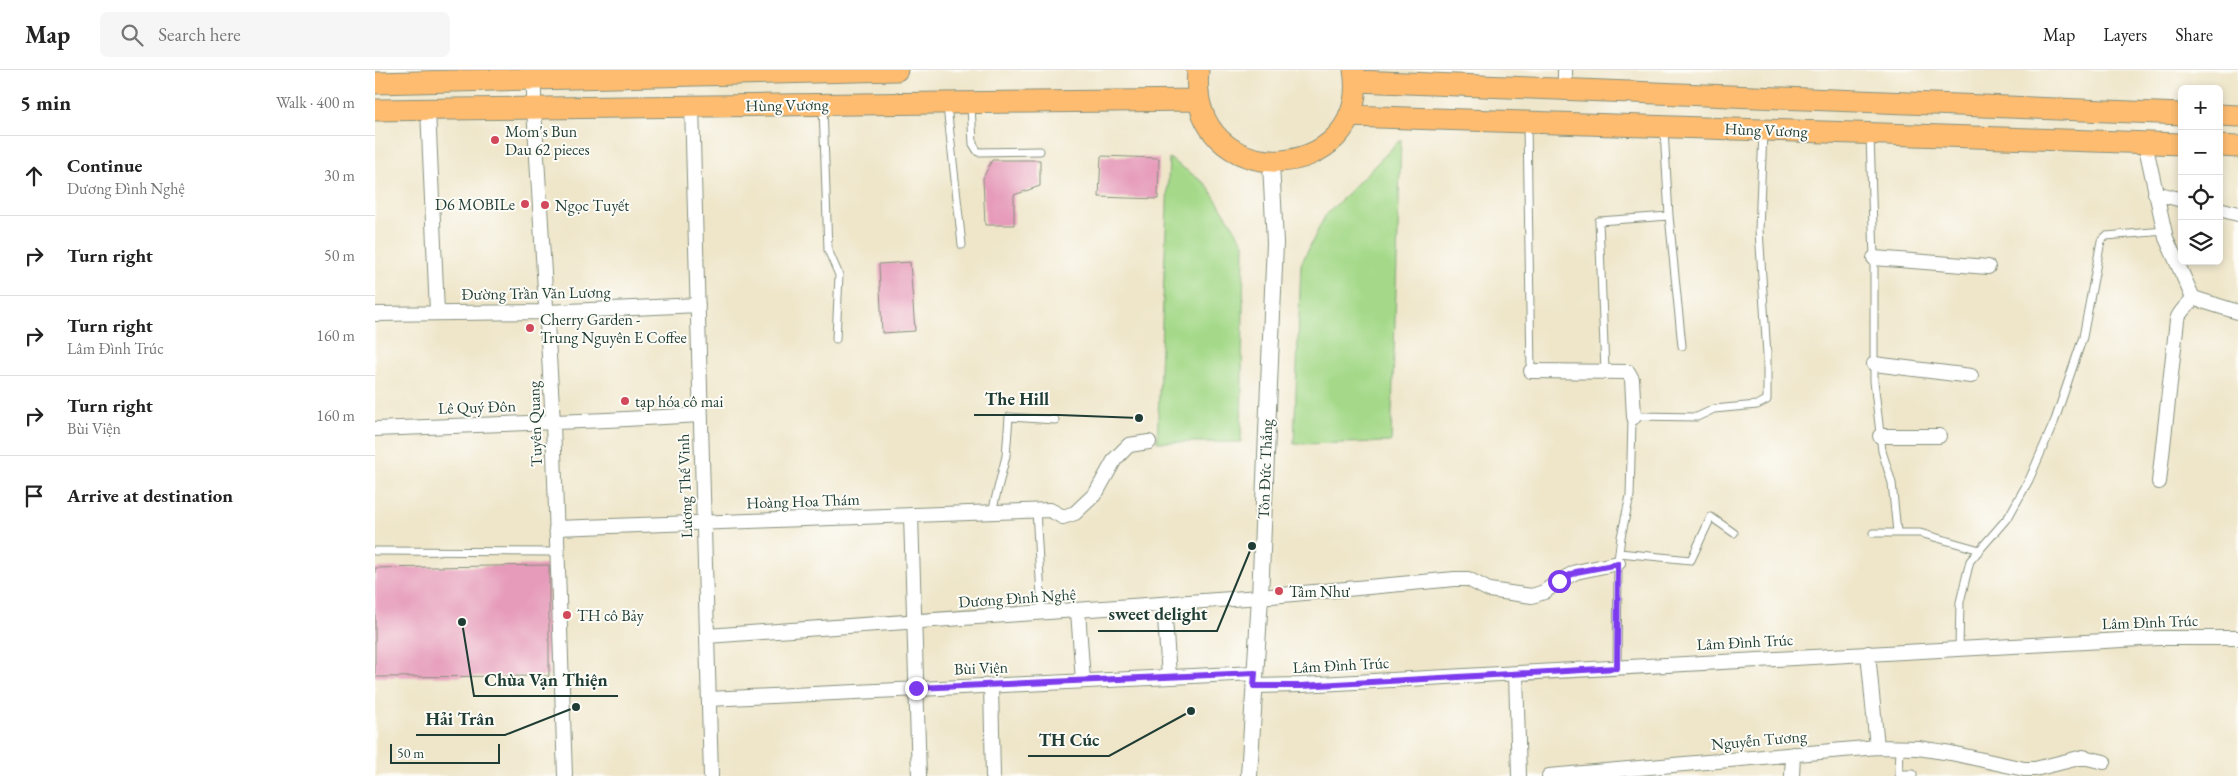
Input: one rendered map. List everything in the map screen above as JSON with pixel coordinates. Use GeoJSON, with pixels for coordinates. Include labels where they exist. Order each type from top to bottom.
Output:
{"type":"FeatureCollection","features":[{"type":"Feature","properties":{"kind":"main road","name":"Hùng Vương"},"geometry":{"type":"LineString","coordinates":[[375,83],[534,75],[897,70]]}},
{"type":"Feature","properties":{"kind":"main road"},"geometry":{"type":"LineString","coordinates":[[1198,70],[1198,100],[1207,124],[1224,144],[1246,157],[1271,163],[1295,161],[1318,152],[1336,136],[1349,116],[1355,99],[1355,75]]}},
{"type":"Feature","properties":{"kind":"main road","name":"Hùng Vương"},"geometry":{"type":"LineString","coordinates":[[1355,75],[1458,81],[1565,79],[1871,100],[2178,114]]}},
{"type":"Feature","properties":{"kind":"main road","name":"Hùng Vương"},"geometry":{"type":"LineString","coordinates":[[375,110],[1198,100]]}},
{"type":"Feature","properties":{"kind":"main road"},"geometry":{"type":"LineString","coordinates":[[1870,134],[1871,100]]}},
{"type":"Feature","properties":{"kind":"main road"},"geometry":{"type":"LineString","coordinates":[[2223,115],[2238,116]]}},
{"type":"Feature","properties":{"kind":"main road","name":"Hùng Vương"},"geometry":{"type":"LineString","coordinates":[[1349,116],[2178,144]]}},
{"type":"Feature","properties":{"kind":"main road"},"geometry":{"type":"LineString","coordinates":[[2223,146],[2238,147]]}},
{"type":"Feature","properties":{"kind":"street","name":"Tuyên Quang"},"geometry":{"type":"LineString","coordinates":[[534,75],[534,108],[553,422],[565,776]]}},
{"type":"Feature","properties":{"kind":"street","name":"Lương Thế Vinh"},"geometry":{"type":"LineString","coordinates":[[692,106],[711,776]]}},
{"type":"Feature","properties":{"kind":"street"},"geometry":{"type":"LineString","coordinates":[[428,109],[437,312]]}},
{"type":"Feature","properties":{"kind":"street"},"geometry":{"type":"LineString","coordinates":[[2145,143],[2164,231],[2193,298],[2238,312]]}},
{"type":"Feature","properties":{"kind":"street","name":"Tôn Đức Thắng"},"geometry":{"type":"LineString","coordinates":[[1249,776],[1260,597],[1275,243],[1271,163]]}},
{"type":"Feature","properties":{"kind":"street"},"geometry":{"type":"LineString","coordinates":[[2155,193],[2178,199]]}},
{"type":"Feature","properties":{"kind":"street"},"geometry":{"type":"LineString","coordinates":[[2223,210],[2238,214]]}},
{"type":"Feature","properties":{"kind":"street"},"geometry":{"type":"LineString","coordinates":[[1875,258],[1988,268]]}},
{"type":"Feature","properties":{"kind":"street"},"geometry":{"type":"LineString","coordinates":[[2159,482],[2177,320],[2178,315],[2193,298]]}},
{"type":"Feature","properties":{"kind":"street","name":"Đường Trần Văn Lương"},"geometry":{"type":"LineString","coordinates":[[375,314],[547,312],[698,305]]}},
{"type":"Feature","properties":{"kind":"street"},"geometry":{"type":"LineString","coordinates":[[1873,364],[1971,376]]}},
{"type":"Feature","properties":{"kind":"street"},"geometry":{"type":"LineString","coordinates":[[1531,371],[1628,372],[1631,374],[1634,417]]}},
{"type":"Feature","properties":{"kind":"street","name":"Lê Quý Đôn"},"geometry":{"type":"LineString","coordinates":[[375,429],[701,415]]}},
{"type":"Feature","properties":{"kind":"street"},"geometry":{"type":"LineString","coordinates":[[1880,436],[1939,436]]}},
{"type":"Feature","properties":{"kind":"street","name":"Hoàng Hoa Thám"},"geometry":{"type":"LineString","coordinates":[[556,528],[1043,510],[1063,517],[1075,514],[1096,493],[1115,459],[1129,445],[1149,442]]}},
{"type":"Feature","properties":{"kind":"street"},"geometry":{"type":"LineString","coordinates":[[911,515],[919,776]]}},
{"type":"Feature","properties":{"kind":"street","name":"Dương Đình Nghệ"},"geometry":{"type":"LineString","coordinates":[[707,636],[1079,611],[1455,579],[1468,579],[1489,590],[1532,596],[1544,592],[1576,572],[1618,558]]}},
{"type":"Feature","properties":{"kind":"street"},"geometry":{"type":"LineString","coordinates":[[1164,604],[1169,676]]}},
{"type":"Feature","properties":{"kind":"street"},"geometry":{"type":"LineString","coordinates":[[1079,611],[1083,681]]}},
{"type":"Feature","properties":{"kind":"street","name":"Lâm Đình Trúc"},"geometry":{"type":"LineString","coordinates":[[1254,680],[1516,674],[1868,652],[2159,638],[2238,638]]}},
{"type":"Feature","properties":{"kind":"street"},"geometry":{"type":"LineString","coordinates":[[1868,652],[1877,747]]}},
{"type":"Feature","properties":{"kind":"street"},"geometry":{"type":"LineString","coordinates":[[1516,674],[1519,776]]}},
{"type":"Feature","properties":{"kind":"street","name":"Bùi Viện"},"geometry":{"type":"LineString","coordinates":[[709,699],[1169,676],[1254,680]]}},
{"type":"Feature","properties":{"kind":"street"},"geometry":{"type":"LineString","coordinates":[[991,686],[993,776]]}},
{"type":"Feature","properties":{"kind":"street","name":"Nguyễn Tương"},"geometry":{"type":"LineString","coordinates":[[1549,776],[1877,747],[1951,753],[2023,769],[2035,769],[2083,757],[2104,762]]}},
{"type":"Feature","properties":{"kind":"street"},"geometry":{"type":"LineString","coordinates":[[1792,776],[1793,754]]}},
{"type":"Feature","properties":{"kind":"lane"},"geometry":{"type":"LineString","coordinates":[[947,103],[961,244]]}},
{"type":"Feature","properties":{"kind":"lane"},"geometry":{"type":"LineString","coordinates":[[971,103],[973,144],[978,152],[1040,151]]}},
{"type":"Feature","properties":{"kind":"lane"},"geometry":{"type":"LineString","coordinates":[[823,104],[828,250],[839,275],[836,340]]}},
{"type":"Feature","properties":{"kind":"lane"},"geometry":{"type":"LineString","coordinates":[[1527,122],[1531,371]]}},
{"type":"Feature","properties":{"kind":"lane"},"geometry":{"type":"LineString","coordinates":[[1664,127],[1669,216],[1682,346]]}},
{"type":"Feature","properties":{"kind":"lane"},"geometry":{"type":"LineString","coordinates":[[1617,668],[1618,558],[1630,496],[1631,426],[1634,417],[1697,417],[1714,409],[1757,405],[1767,400],[1767,355],[1759,230],[1763,130]]}},
{"type":"Feature","properties":{"kind":"lane"},"geometry":{"type":"LineString","coordinates":[[1870,134],[1875,258],[1873,364],[1880,436],[1892,483],[1897,532]]}},
{"type":"Feature","properties":{"kind":"lane"},"geometry":{"type":"LineString","coordinates":[[1605,371],[1599,221],[1669,216]]}},
{"type":"Feature","properties":{"kind":"lane"},"geometry":{"type":"LineString","coordinates":[[1959,648],[1960,602],[1964,580],[1971,561],[2009,516],[2029,480],[2055,420],[2083,336],[2101,241],[2107,236],[2164,231]]}},
{"type":"Feature","properties":{"kind":"lane"},"geometry":{"type":"LineString","coordinates":[[992,512],[1006,456],[1009,417],[1055,420]]}},
{"type":"Feature","properties":{"kind":"lane"},"geometry":{"type":"LineString","coordinates":[[1042,613],[1043,510]]}},
{"type":"Feature","properties":{"kind":"lane"},"geometry":{"type":"LineString","coordinates":[[1618,558],[1691,560],[1711,517],[1734,533]]}},
{"type":"Feature","properties":{"kind":"lane"},"geometry":{"type":"LineString","coordinates":[[1873,533],[1920,533],[1980,550]]}},
{"type":"Feature","properties":{"kind":"lane"},"geometry":{"type":"LineString","coordinates":[[375,551],[557,552]]}},
{"type":"Feature","properties":{"kind":"lane"},"geometry":{"type":"LineString","coordinates":[[1900,748],[1899,774],[1913,774],[1913,776]]}},
{"type":"Feature","properties":{"kind":"green space"},"geometry":{"type":"Polygon","coordinates":[[[1401,139],[1391,442],[1294,444],[1301,264],[1325,216],[1401,139]]]}},
{"type":"Feature","properties":{"kind":"green space"},"geometry":{"type":"Polygon","coordinates":[[[1169,158],[1206,184],[1244,243],[1241,442],[1157,442],[1169,158]]]}},
{"type":"Feature","properties":{"kind":"building"},"geometry":{"type":"Polygon","coordinates":[[[1101,156],[1159,158],[1158,199],[1099,197],[1101,156]]]}},
{"type":"Feature","properties":{"kind":"building"},"geometry":{"type":"Polygon","coordinates":[[[992,160],[1040,160],[1040,186],[1014,195],[1014,225],[985,225],[983,178],[992,160]]]}},
{"type":"Feature","properties":{"kind":"building"},"geometry":{"type":"Polygon","coordinates":[[[910,262],[915,331],[882,333],[879,264],[910,262]]]}},
{"type":"Feature","properties":{"kind":"building"},"geometry":{"type":"Polygon","coordinates":[[[549,565],[549,676],[375,677],[375,568],[549,565]]]}},
{"type":"Feature","properties":{"kind":"place","name":"Mom's Bun Dau 62 pieces"},"geometry":{"type":"Point","coordinates":[495,140]}},
{"type":"Feature","properties":{"kind":"place","name":"D6 MOBILe"},"geometry":{"type":"Point","coordinates":[525,204]}},
{"type":"Feature","properties":{"kind":"place","name":"Ngọc Tuyết"},"geometry":{"type":"Point","coordinates":[545,205]}},
{"type":"Feature","properties":{"kind":"place","name":"Cherry Garden - Trung Nguyên E Coffee"},"geometry":{"type":"Point","coordinates":[530,328]}},
{"type":"Feature","properties":{"kind":"place","name":"tạp hóa cô mai"},"geometry":{"type":"Point","coordinates":[625,401]}},
{"type":"Feature","properties":{"kind":"place","name":"The Hill"},"geometry":{"type":"Point","coordinates":[1139,418]}},
{"type":"Feature","properties":{"kind":"place","name":"sweet delight"},"geometry":{"type":"Point","coordinates":[1252,546]}},
{"type":"Feature","properties":{"kind":"place","name":"Tâm Như"},"geometry":{"type":"Point","coordinates":[1279,591]}},
{"type":"Feature","properties":{"kind":"place","name":"TH cô Bảy"},"geometry":{"type":"Point","coordinates":[567,615]}},
{"type":"Feature","properties":{"kind":"place","name":"Chùa Vạn Thiện"},"geometry":{"type":"Point","coordinates":[462,622]}},
{"type":"Feature","properties":{"kind":"place","name":"Hải Trân"},"geometry":{"type":"Point","coordinates":[576,707]}},
{"type":"Feature","properties":{"kind":"place","name":"TH Cúc"},"geometry":{"type":"Point","coordinates":[1191,711]}},
{"type":"Feature","properties":{"kind":"route"},"geometry":{"type":"LineString","coordinates":[[916,688],[1255,673],[1254,686],[1301,686],[1617,668],[1618,564],[1576,572],[1559,581]]}}]}
